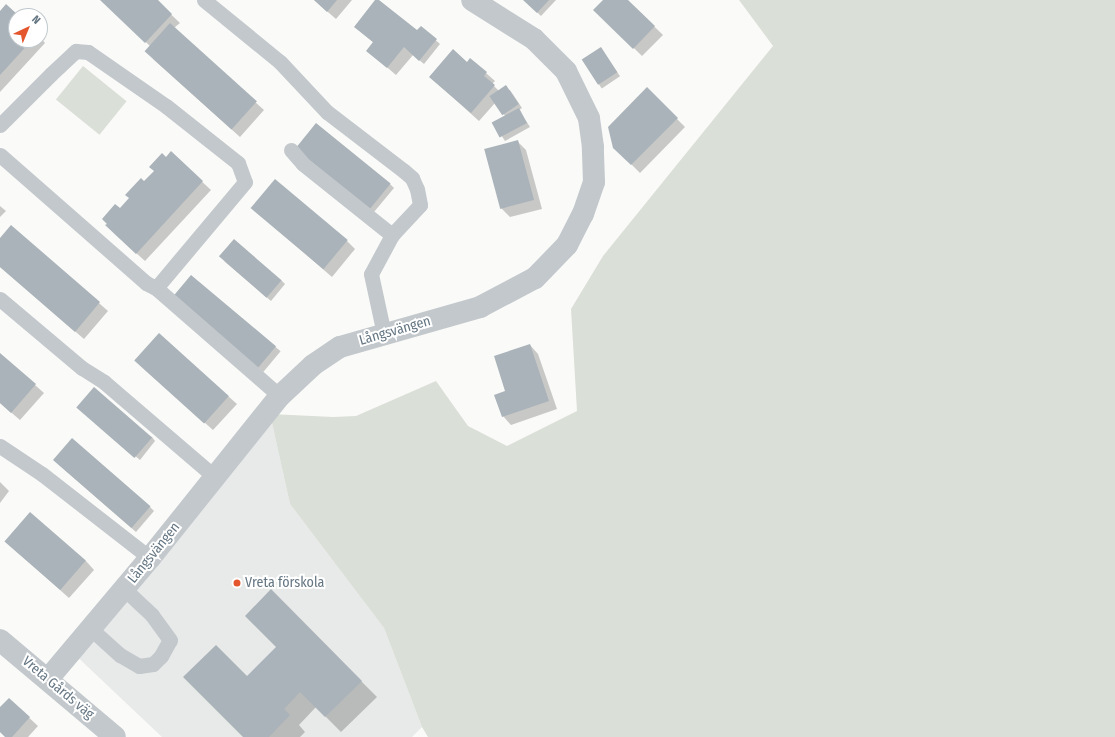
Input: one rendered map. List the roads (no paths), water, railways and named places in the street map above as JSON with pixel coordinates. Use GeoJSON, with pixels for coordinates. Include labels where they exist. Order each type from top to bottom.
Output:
{"type":"FeatureCollection","features":[{"type":"Feature","properties":{"kind":"street","name":"Långsvängen"},"geometry":{"type":"LineString","coordinates":[[48,680],[150,558],[280,396],[313,365],[340,347],[480,307],[516,290],[535,278],[567,245],[583,214],[594,182],[593,147],[589,118],[566,71],[534,39],[472,0]]}},
{"type":"Feature","properties":{"kind":"street","name":"Vreta Gårds väg"},"geometry":{"type":"LineString","coordinates":[[0,640],[115,737]]}},
{"type":"Feature","properties":{"kind":"lane"},"geometry":{"type":"LineString","coordinates":[[204,0],[280,62],[327,112],[412,178],[417,189],[420,205],[392,234],[371,274],[384,334]]}},
{"type":"Feature","properties":{"kind":"lane"},"geometry":{"type":"LineString","coordinates":[[0,125],[76,51],[88,52],[166,106],[238,162],[245,182],[156,288]]}},
{"type":"Feature","properties":{"kind":"lane"},"geometry":{"type":"LineString","coordinates":[[291,150],[303,164],[392,234]]}},
{"type":"Feature","properties":{"kind":"lane"},"geometry":{"type":"LineString","coordinates":[[0,155],[146,283],[156,288],[280,396]]}},
{"type":"Feature","properties":{"kind":"lane"},"geometry":{"type":"LineString","coordinates":[[0,299],[82,368],[104,382],[215,477]]}},
{"type":"Feature","properties":{"kind":"lane"},"geometry":{"type":"LineString","coordinates":[[0,446],[42,474],[150,558]]}},
{"type":"Feature","properties":{"kind":"lane"},"geometry":{"type":"LineString","coordinates":[[91,629],[120,656],[140,666],[153,664],[161,656],[170,640],[152,615],[124,589]]}},
{"type":"Feature","properties":{"kind":"place","name":"Vreta förskola"},"geometry":{"type":"Point","coordinates":[237,583]}}]}
